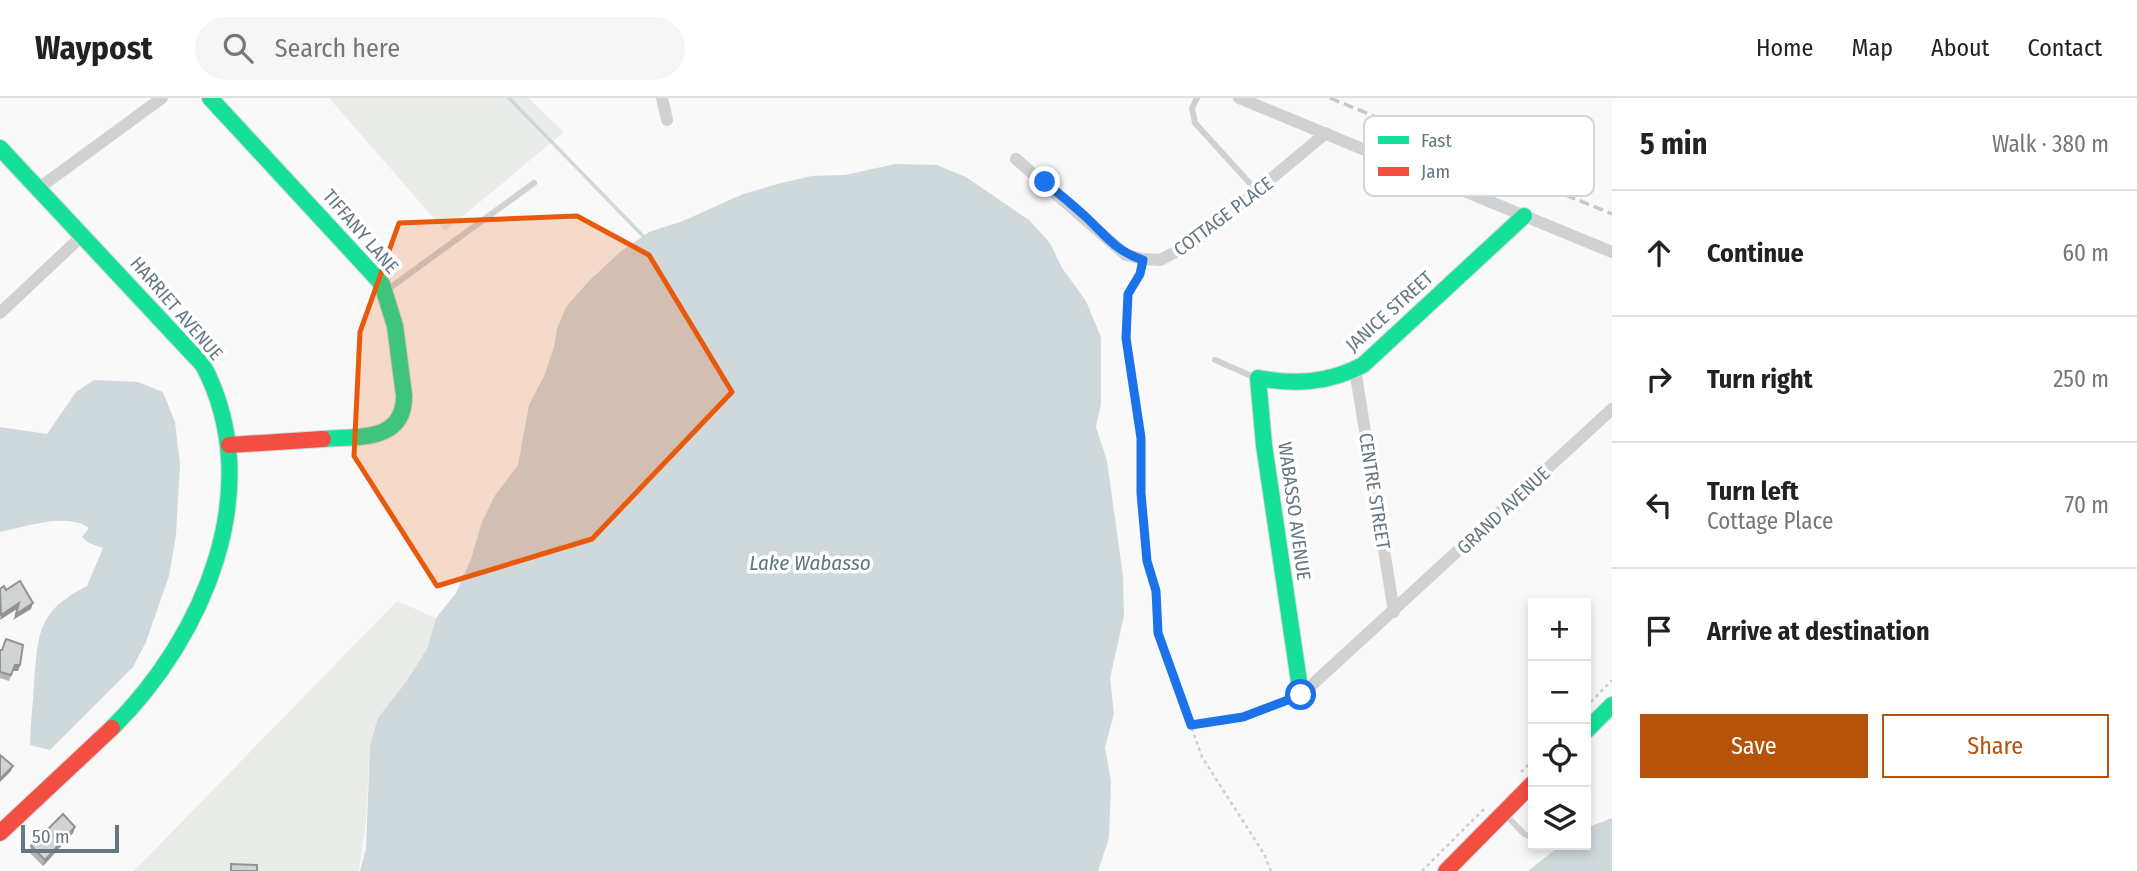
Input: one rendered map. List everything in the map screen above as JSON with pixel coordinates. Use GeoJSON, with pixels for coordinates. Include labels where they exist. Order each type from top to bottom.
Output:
{"type":"FeatureCollection","features":[{"type":"Feature","properties":{"kind":"street"},"geometry":{"type":"LineString","coordinates":[[39,188],[162,98]]}},
{"type":"Feature","properties":{"kind":"street","name":"TIFFANY LANE"},"geometry":{"type":"LineString","coordinates":[[210,98],[371,270],[386,291],[395,321],[404,398],[400,418],[386,432],[229,445]]}},
{"type":"Feature","properties":{"kind":"street"},"geometry":{"type":"LineString","coordinates":[[662,98],[667,120]]}},
{"type":"Feature","properties":{"kind":"street"},"geometry":{"type":"LineString","coordinates":[[1240,98],[1364,149]]}},
{"type":"Feature","properties":{"kind":"street","name":"COTTAGE PLACE"},"geometry":{"type":"LineString","coordinates":[[1143,260],[1160,260],[1172,256],[1195,242],[1326,133]]}},
{"type":"Feature","properties":{"kind":"street","name":"HARRIET AVENUE"},"geometry":{"type":"LineString","coordinates":[[0,148],[203,365],[222,404],[229,445],[228,496],[222,537],[202,602],[182,641],[147,692],[126,715],[0,833]]}},
{"type":"Feature","properties":{"kind":"street"},"geometry":{"type":"LineString","coordinates":[[1016,159],[1087,219],[1113,245],[1126,255],[1143,260]]}},
{"type":"Feature","properties":{"kind":"street"},"geometry":{"type":"LineString","coordinates":[[1476,196],[1612,252]]}},
{"type":"Feature","properties":{"kind":"street","name":"JANICE STREET"},"geometry":{"type":"LineString","coordinates":[[1258,378],[1273,381],[1324,381],[1356,369],[1377,354],[1524,216]]}},
{"type":"Feature","properties":{"kind":"street"},"geometry":{"type":"LineString","coordinates":[[0,313],[83,235]]}},
{"type":"Feature","properties":{"kind":"street","name":"CENTRE STREET"},"geometry":{"type":"LineString","coordinates":[[1356,369],[1394,612]]}},
{"type":"Feature","properties":{"kind":"street","name":"WABASSO AVENUE"},"geometry":{"type":"LineString","coordinates":[[1258,378],[1264,445],[1301,695]]}},
{"type":"Feature","properties":{"kind":"street","name":"GRAND AVENUE"},"geometry":{"type":"LineString","coordinates":[[1301,695],[1612,409]]}},
{"type":"Feature","properties":{"kind":"street"},"geometry":{"type":"LineString","coordinates":[[1591,726],[1612,705]]}},
{"type":"Feature","properties":{"kind":"street"},"geometry":{"type":"LineString","coordinates":[[1446,871],[1529,787]]}},
{"type":"Feature","properties":{"kind":"lane"},"geometry":{"type":"LineString","coordinates":[[1197,98],[1192,108],[1195,123],[1258,191]]}},
{"type":"Feature","properties":{"kind":"lane"},"geometry":{"type":"LineString","coordinates":[[386,291],[534,183]]}},
{"type":"Feature","properties":{"kind":"lane"},"geometry":{"type":"LineString","coordinates":[[1215,360],[1258,378]]}},
{"type":"Feature","properties":{"kind":"lane"},"geometry":{"type":"LineString","coordinates":[[1504,813],[1528,836]]}},
{"type":"Feature","properties":{"kind":"path"},"geometry":{"type":"LineString","coordinates":[[1143,260],[1140,274],[1128,294],[1126,338],[1141,438],[1141,493],[1147,561],[1156,591],[1158,633],[1202,757],[1265,854],[1271,871]]}},
{"type":"Feature","properties":{"kind":"path"},"geometry":{"type":"LineString","coordinates":[[1591,702],[1612,680]]}},
{"type":"Feature","properties":{"kind":"path"},"geometry":{"type":"LineString","coordinates":[[1191,725],[1243,717],[1301,695]]}},
{"type":"Feature","properties":{"kind":"highlighted area"},"geometry":{"type":"Polygon","coordinates":[[[577,216],[649,255],[732,392],[592,539],[437,586],[354,456],[360,332],[399,223],[577,216]]]}},
{"type":"Feature","properties":{"kind":"shaded area"},"geometry":{"type":"Polygon","coordinates":[[[329,98],[528,98],[564,132],[445,231],[329,98]]]}},
{"type":"Feature","properties":{"kind":"shaded area"},"geometry":{"type":"Polygon","coordinates":[[[397,601],[436,618],[427,649],[370,745],[366,820],[359,871],[134,871],[397,601]]]}},
{"type":"Feature","properties":{"kind":"water","name":"Lake Wabasso"},"geometry":{"type":"Polygon","coordinates":[[[895,164],[937,165],[966,177],[1029,220],[1050,243],[1062,268],[1086,301],[1101,337],[1101,404],[1096,427],[1107,461],[1123,576],[1124,616],[1110,678],[1114,714],[1105,747],[1111,782],[1109,838],[1098,871],[360,871],[366,849],[370,745],[378,718],[427,649],[436,618],[456,593],[494,497],[518,465],[529,405],[545,374],[566,307],[620,252],[649,232],[683,221],[743,194],[781,183],[812,176],[845,175],[895,164]]]}},
{"type":"Feature","properties":{"kind":"water"},"geometry":{"type":"Polygon","coordinates":[[[94,380],[138,382],[163,392],[175,422],[180,464],[176,535],[169,576],[146,642],[133,667],[50,750],[30,745],[39,638],[49,615],[58,605],[87,586],[103,548],[82,537],[89,528],[69,521],[46,522],[0,532],[0,427],[47,434],[76,392],[94,380]]]}},
{"type":"Feature","properties":{"kind":"water"},"geometry":{"type":"Polygon","coordinates":[[[1612,818],[1612,871],[1528,871],[1555,850],[1591,850],[1591,826],[1612,818]]]}},
{"type":"Feature","properties":{"kind":"building"},"geometry":{"type":"Polygon","coordinates":[[[20,581],[33,603],[16,614],[19,603],[1,615],[0,589],[4,586],[6,590],[20,581]]]}},
{"type":"Feature","properties":{"kind":"building"},"geometry":{"type":"Polygon","coordinates":[[[6,639],[23,645],[20,665],[15,665],[11,675],[0,672],[0,650],[6,639]]]}},
{"type":"Feature","properties":{"kind":"building"},"geometry":{"type":"Polygon","coordinates":[[[0,755],[13,766],[0,779],[0,755]]]}},
{"type":"Feature","properties":{"kind":"building"},"geometry":{"type":"Polygon","coordinates":[[[63,814],[75,827],[45,860],[31,846],[63,814]]]}},
{"type":"Feature","properties":{"kind":"building"},"geometry":{"type":"Polygon","coordinates":[[[231,864],[257,865],[257,871],[231,871],[231,864]]]}},
{"type":"Feature","properties":{"kind":"waterway"},"geometry":{"type":"LineString","coordinates":[[509,98],[646,239]]}},
{"type":"Feature","properties":{"kind":"railway"},"geometry":{"type":"LineString","coordinates":[[1330,98],[1374,116]]}},
{"type":"Feature","properties":{"kind":"railway"},"geometry":{"type":"LineString","coordinates":[[1568,196],[1612,214]]}},
{"type":"Feature","properties":{"kind":"traffic: fast"},"geometry":{"type":"LineString","coordinates":[[210,98],[382,284],[395,326],[404,395],[402,411],[397,422],[377,434],[323,439]]}},
{"type":"Feature","properties":{"kind":"traffic: fast"},"geometry":{"type":"LineString","coordinates":[[0,148],[203,365],[222,412],[229,461],[227,510],[216,558],[198,606],[174,650],[145,691],[112,728]]}},
{"type":"Feature","properties":{"kind":"traffic: fast"},"geometry":{"type":"LineString","coordinates":[[1301,695],[1264,445],[1258,378],[1312,381],[1337,376],[1363,365],[1524,216]]}},
{"type":"Feature","properties":{"kind":"traffic: fast"},"geometry":{"type":"LineString","coordinates":[[1591,726],[1612,705]]}},
{"type":"Feature","properties":{"kind":"traffic: jam"},"geometry":{"type":"LineString","coordinates":[[229,445],[323,439]]}},
{"type":"Feature","properties":{"kind":"traffic: jam"},"geometry":{"type":"LineString","coordinates":[[0,833],[112,728]]}},
{"type":"Feature","properties":{"kind":"traffic: jam"},"geometry":{"type":"LineString","coordinates":[[1446,871],[1529,787]]}},
{"type":"Feature","properties":{"kind":"route"},"geometry":{"type":"LineString","coordinates":[[1045,182],[1113,245],[1126,255],[1143,260],[1140,274],[1128,294],[1126,338],[1141,438],[1141,493],[1147,561],[1156,591],[1158,633],[1191,725],[1243,717],[1301,695]]}}]}
